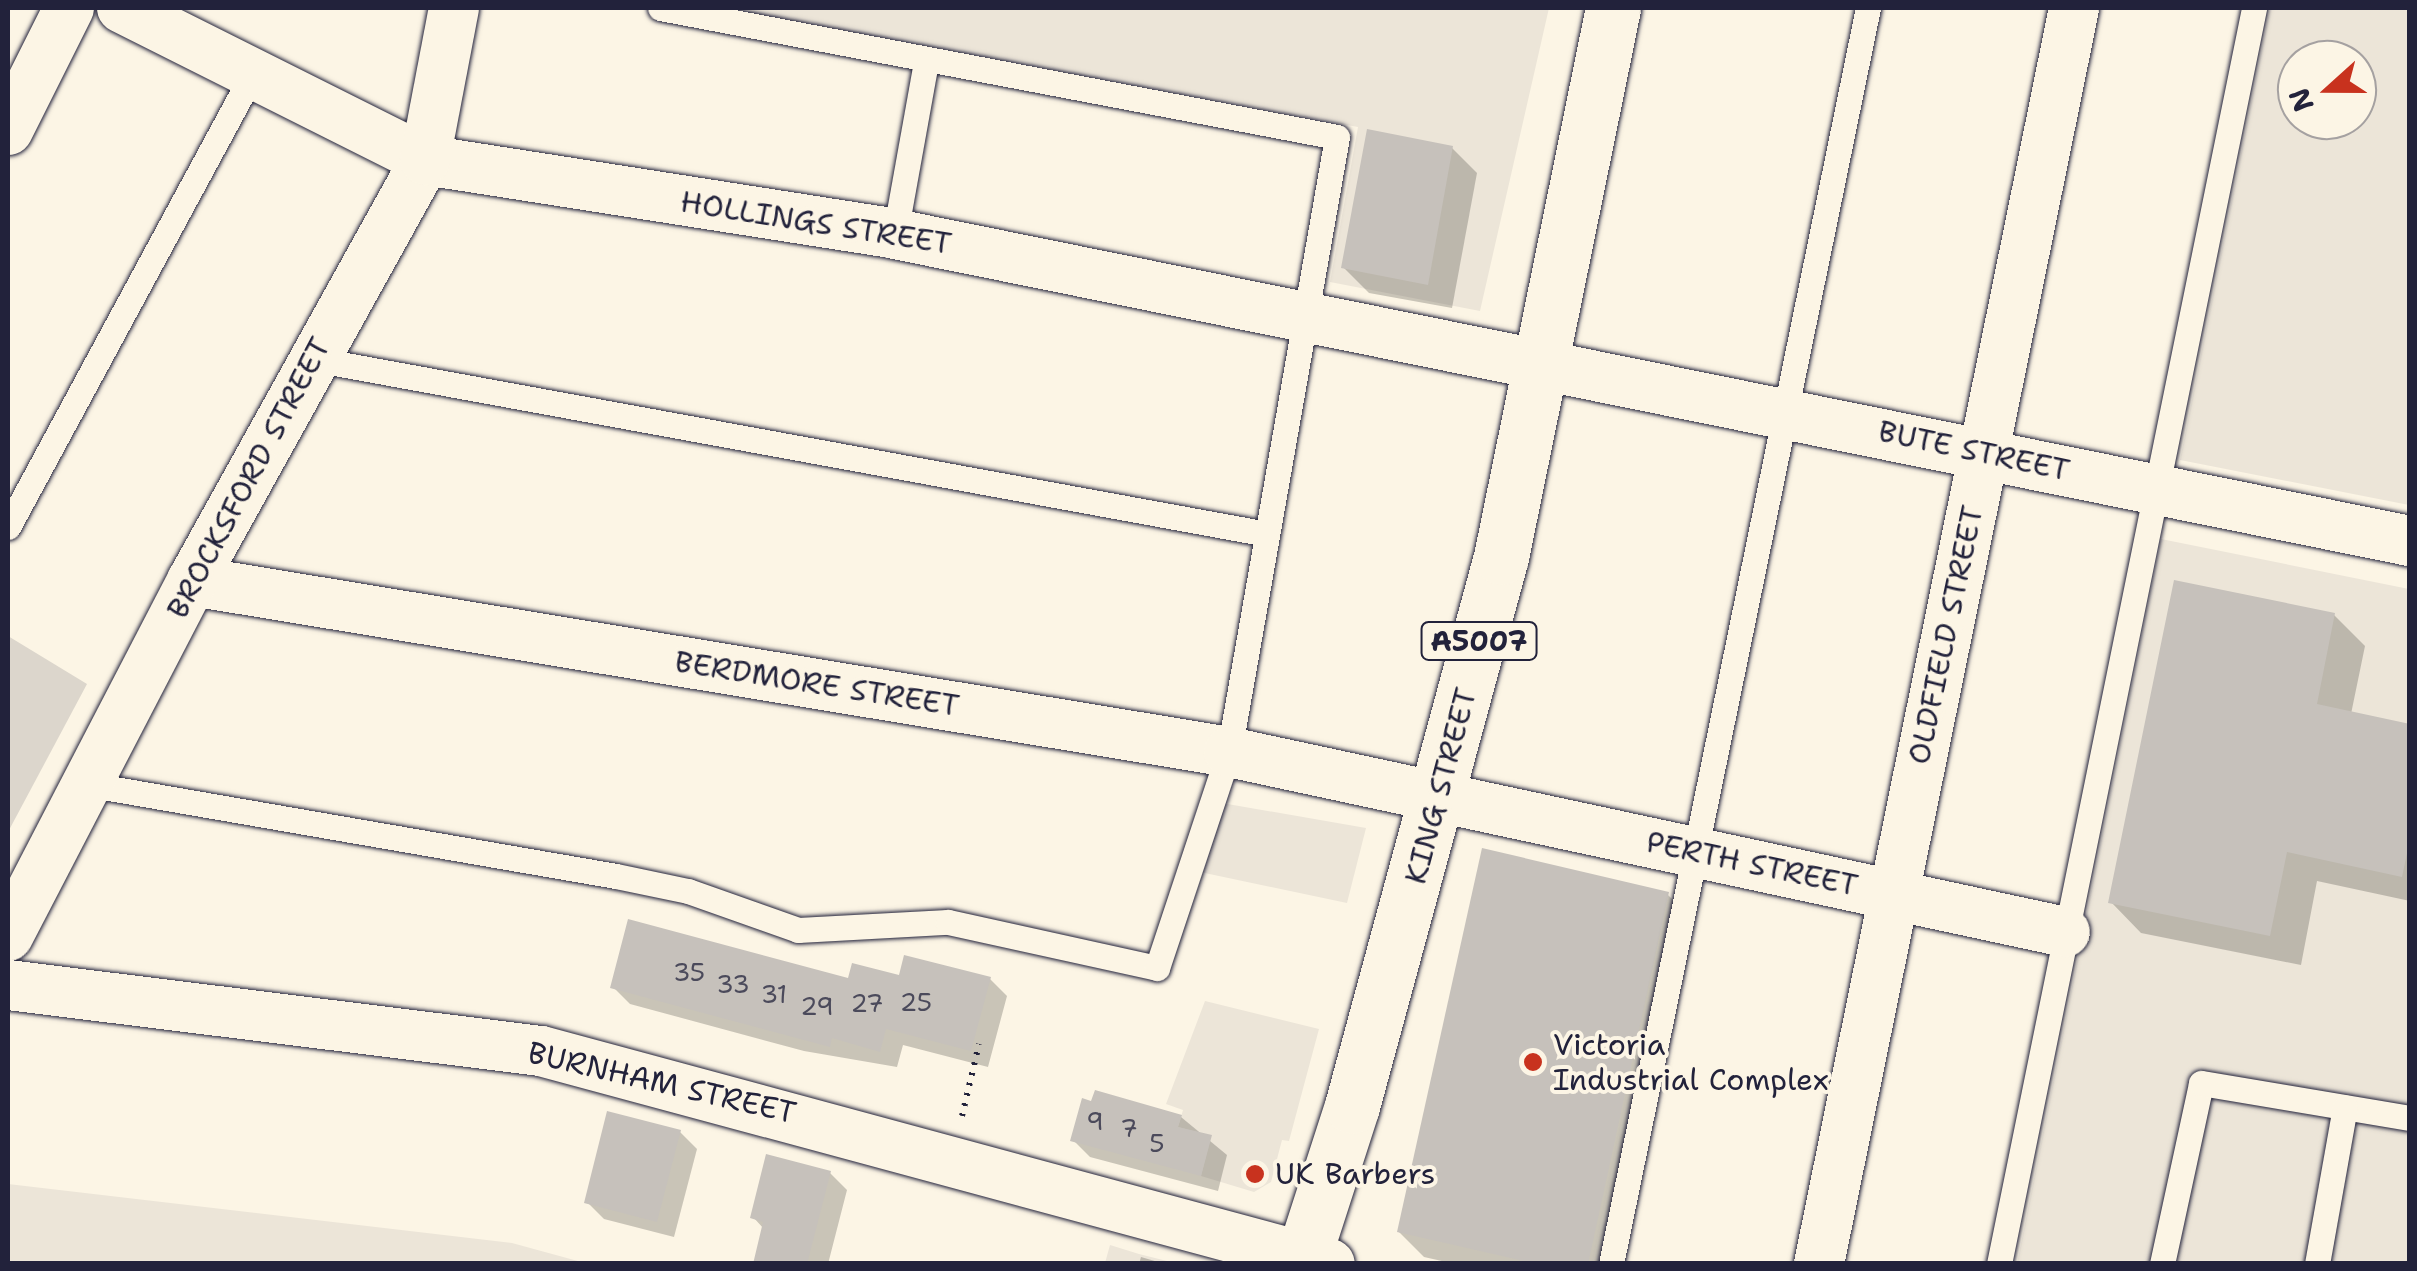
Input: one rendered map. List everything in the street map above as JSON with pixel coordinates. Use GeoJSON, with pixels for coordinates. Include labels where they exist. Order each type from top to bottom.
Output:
{"type":"FeatureCollection","features":[{"type":"Feature","properties":{"kind":"main road","name":"KING STREET"},"geometry":{"type":"LineString","coordinates":[[1311,1262],[1501,558],[1613,8]]}},
{"type":"Feature","properties":{"kind":"street"},"geometry":{"type":"LineString","coordinates":[[8,130],[69,8]]}},
{"type":"Feature","properties":{"kind":"street","name":"HOLLINGS STREET"},"geometry":{"type":"LineString","coordinates":[[122,8],[425,160],[895,234],[1539,360]]}},
{"type":"Feature","properties":{"kind":"street","name":"BROCKSFORD STREET"},"geometry":{"type":"LineString","coordinates":[[8,936],[192,581],[425,160],[454,8]]}},
{"type":"Feature","properties":{"kind":"street","name":"OLDFIELD STREET"},"geometry":{"type":"LineString","coordinates":[[1819,1264],[1891,894],[2074,8]]}},
{"type":"Feature","properties":{"kind":"street","name":"BUTE STREET"},"geometry":{"type":"LineString","coordinates":[[1539,360],[2410,541]]}},
{"type":"Feature","properties":{"kind":"street","name":"BERDMORE STREET"},"geometry":{"type":"LineString","coordinates":[[192,581],[1228,752],[1438,798]]}},
{"type":"Feature","properties":{"kind":"street","name":"PERTH STREET"},"geometry":{"type":"LineString","coordinates":[[1438,798],[2065,932]]}},
{"type":"Feature","properties":{"kind":"street","name":"BURNHAM STREET"},"geometry":{"type":"LineString","coordinates":[[8,984],[541,1051],[952,1159],[1311,1262]]}},
{"type":"Feature","properties":{"kind":"lane"},"geometry":{"type":"LineString","coordinates":[[86,784],[688,890],[798,930],[948,922],[1157,968],[1228,752],[1337,136],[926,62],[660,8]]}},
{"type":"Feature","properties":{"kind":"lane"},"geometry":{"type":"LineString","coordinates":[[1611,1264],[1868,8]]}},
{"type":"Feature","properties":{"kind":"lane"},"geometry":{"type":"LineString","coordinates":[[1999,1264],[2152,490],[2254,8]]}},
{"type":"Feature","properties":{"kind":"lane"},"geometry":{"type":"LineString","coordinates":[[895,234],[926,62]]}},
{"type":"Feature","properties":{"kind":"lane"},"geometry":{"type":"LineString","coordinates":[[8,527],[252,75]]}},
{"type":"Feature","properties":{"kind":"lane"},"geometry":{"type":"LineString","coordinates":[[312,360],[1267,534]]}},
{"type":"Feature","properties":{"kind":"lane"},"geometry":{"type":"LineString","coordinates":[[2162,1264],[2201,1083],[2410,1118]]}},
{"type":"Feature","properties":{"kind":"lane"},"geometry":{"type":"LineString","coordinates":[[2317,1264],[2346,1107]]}},
{"type":"Feature","properties":{"kind":"path"},"geometry":{"type":"LineString","coordinates":[[952,1159],[979,1044]]}},
{"type":"Feature","properties":{"kind":"shaded area"},"geometry":{"type":"Polygon","coordinates":[[[724,8],[1549,8],[1480,311],[1330,282],[1358,127],[724,8]]]}},
{"type":"Feature","properties":{"kind":"shaded area"},"geometry":{"type":"Polygon","coordinates":[[[2270,8],[2409,8],[2409,505],[2180,460],[2270,8]]]}},
{"type":"Feature","properties":{"kind":"shaded area"},"geometry":{"type":"Polygon","coordinates":[[[2161,539],[2409,589],[2409,1263],[2017,1264],[2161,539]]]}},
{"type":"Feature","properties":{"kind":"shaded area"},"geometry":{"type":"Polygon","coordinates":[[[8,636],[87,684],[8,832],[8,636]]]}},
{"type":"Feature","properties":{"kind":"shaded area"},"geometry":{"type":"Polygon","coordinates":[[[1216,802],[1366,828],[1347,903],[1200,872],[1216,802]]]}},
{"type":"Feature","properties":{"kind":"shaded area"},"geometry":{"type":"Polygon","coordinates":[[[1205,1001],[1319,1029],[1289,1141],[1282,1140],[1271,1182],[1254,1192],[1201,1176],[1211,1136],[1178,1127],[1183,1110],[1166,1104],[1205,1001]]]}},
{"type":"Feature","properties":{"kind":"shaded area"},"geometry":{"type":"Polygon","coordinates":[[[8,1184],[512,1243],[585,1263],[8,1263],[8,1184]]]}},
{"type":"Feature","properties":{"kind":"shaded area"},"geometry":{"type":"Polygon","coordinates":[[[1110,1245],[1139,1254],[1175,1263],[1105,1263],[1110,1245]]]}},
{"type":"Feature","properties":{"kind":"building"},"geometry":{"type":"Polygon","coordinates":[[[1367,129],[1453,146],[1428,285],[1341,268],[1367,129]]]}},
{"type":"Feature","properties":{"kind":"building"},"geometry":{"type":"Polygon","coordinates":[[[2174,580],[2335,613],[2317,704],[2410,724],[2410,839],[2402,877],[2287,852],[2270,936],[2108,903],[2174,580]]]}},
{"type":"Feature","properties":{"kind":"building","name":"Victoria Industrial Complex"},"geometry":{"type":"Polygon","coordinates":[[[1482,848],[1669,892],[1588,1264],[1537,1264],[1397,1232],[1482,848]]]}},
{"type":"Feature","properties":{"kind":"building"},"geometry":{"type":"Polygon","coordinates":[[[628,919],[848,978],[852,963],[899,975],[904,955],[991,977],[971,1051],[886,1029],[880,1052],[832,1038],[830,1047],[610,988],[628,919]]]}},
{"type":"Feature","properties":{"kind":"building"},"geometry":{"type":"Polygon","coordinates":[[[1095,1090],[1182,1115],[1178,1127],[1212,1135],[1201,1176],[1070,1141],[1082,1098],[1091,1101],[1095,1090]]]}},
{"type":"Feature","properties":{"kind":"building"},"geometry":{"type":"Polygon","coordinates":[[[607,1111],[681,1130],[657,1222],[584,1203],[607,1111]]]}},
{"type":"Feature","properties":{"kind":"building"},"geometry":{"type":"Polygon","coordinates":[[[766,1154],[831,1171],[807,1264],[753,1264],[763,1222],[750,1218],[766,1154]]]}},
{"type":"Feature","properties":{"kind":"place","name":"Victoria Industrial Complex"},"geometry":{"type":"Point","coordinates":[1533,1062]}},
{"type":"Feature","properties":{"kind":"place","name":"UK Barbers"},"geometry":{"type":"Point","coordinates":[1255,1174]}}]}
